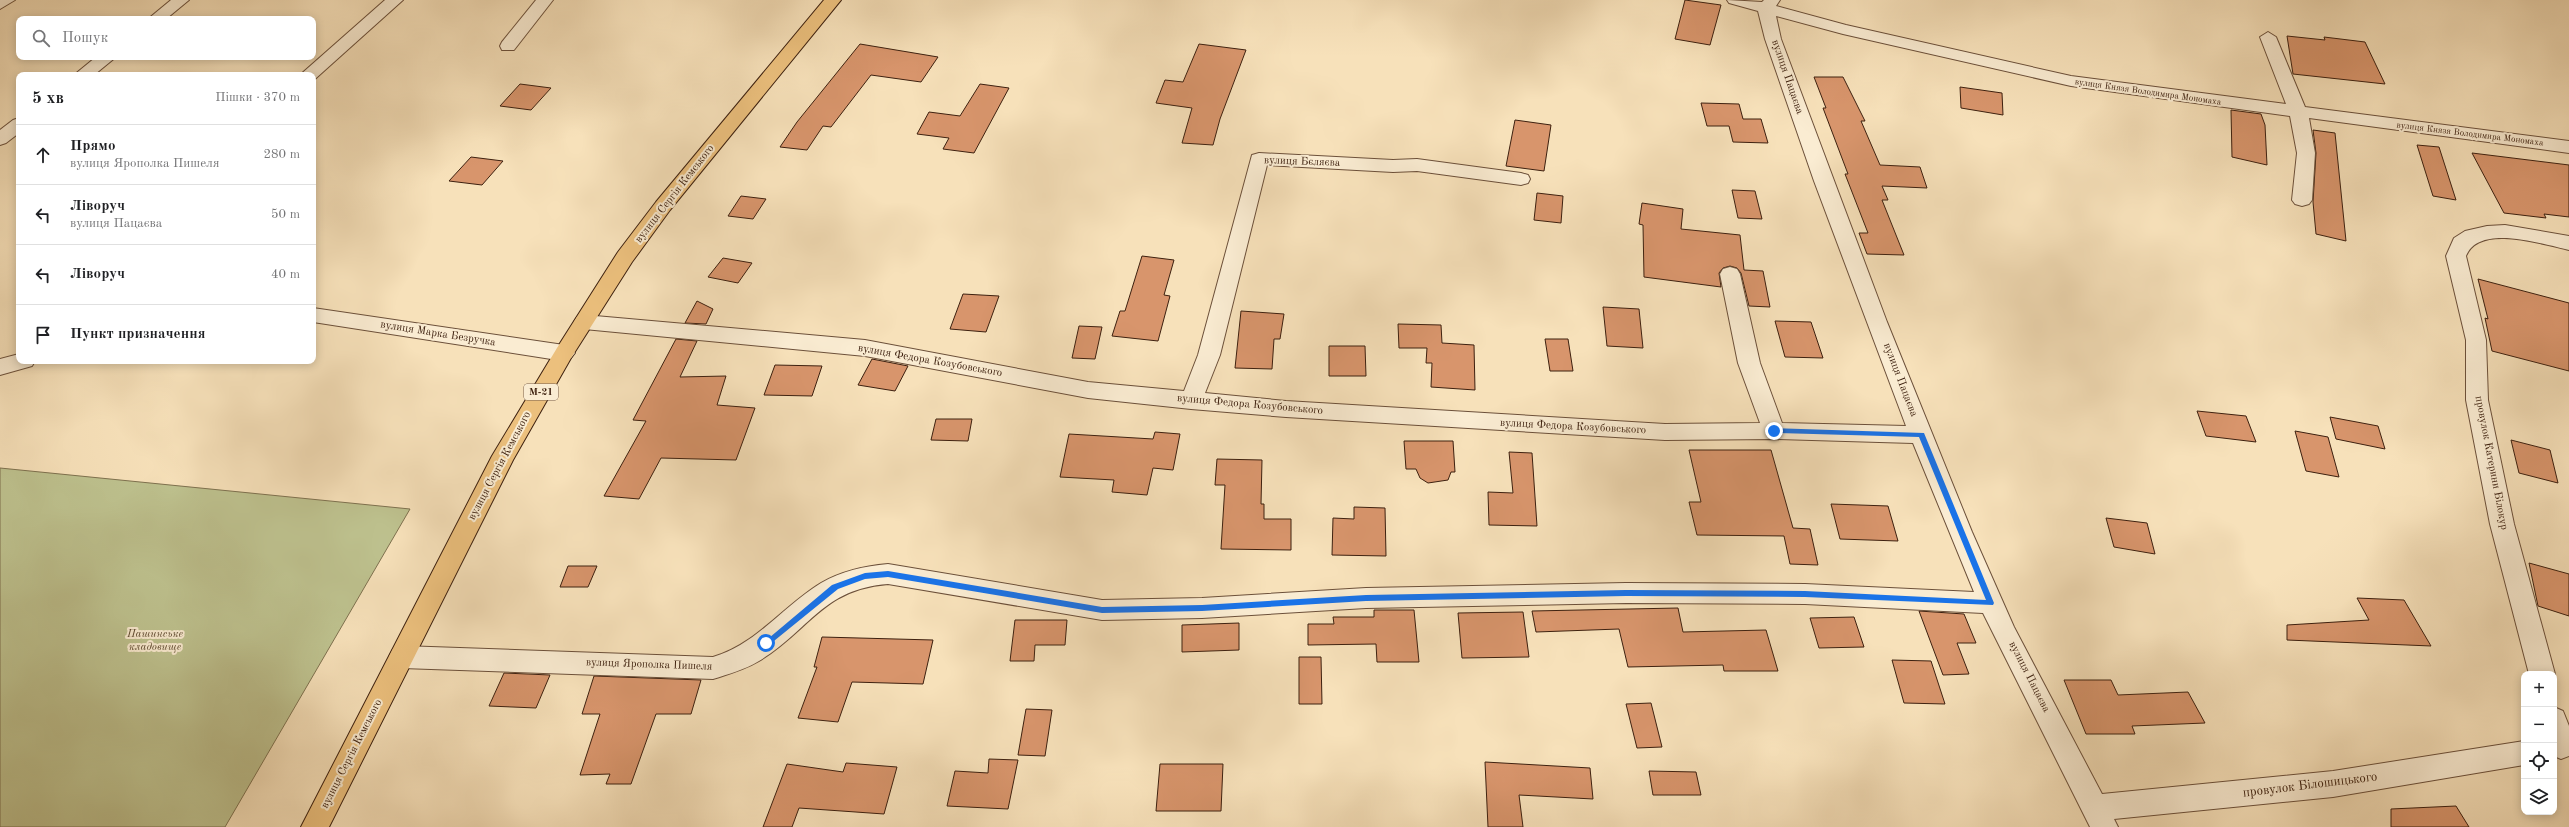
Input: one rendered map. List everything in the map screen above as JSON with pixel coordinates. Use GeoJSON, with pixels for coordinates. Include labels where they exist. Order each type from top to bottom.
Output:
{"type":"FeatureCollection","features":[{"type":"Feature","properties":{"kind":"highway","name":"вулиця Сергія Кемського"},"geometry":{"type":"LineString","coordinates":[[315,827],[503,456],[564,353],[625,257],[663,206],[833,0]]}},
{"type":"Feature","properties":{"kind":"street"},"geometry":{"type":"LineString","coordinates":[[0,4],[7,0]]}},
{"type":"Feature","properties":{"kind":"street"},"geometry":{"type":"LineString","coordinates":[[160,16],[181,0]]}},
{"type":"Feature","properties":{"kind":"street"},"geometry":{"type":"LineString","coordinates":[[312,72],[395,0]]}},
{"type":"Feature","properties":{"kind":"street"},"geometry":{"type":"LineString","coordinates":[[508,46],[545,0]]}},
{"type":"Feature","properties":{"kind":"street","name":"вулиця Князя Володимира Мономаха"},"geometry":{"type":"LineString","coordinates":[[1735,0],[1769,4],[1842,29],[2071,81],[2299,113],[2569,147]]}},
{"type":"Feature","properties":{"kind":"street","name":"вулиця Пацаєва"},"geometry":{"type":"LineString","coordinates":[[1769,4],[1773,39],[1800,117],[1921,435],[1991,603],[2099,818]]}},
{"type":"Feature","properties":{"kind":"street"},"geometry":{"type":"LineString","coordinates":[[2268,37],[2299,113],[2306,153],[2302,200]]}},
{"type":"Feature","properties":{"kind":"street"},"geometry":{"type":"LineString","coordinates":[[87,72],[103,60]]}},
{"type":"Feature","properties":{"kind":"street"},"geometry":{"type":"LineString","coordinates":[[0,139],[16,126]]}},
{"type":"Feature","properties":{"kind":"street","name":"вулиця Бєляєва"},"geometry":{"type":"LineString","coordinates":[[1191,401],[1209,355],[1259,159],[1393,166],[1417,165],[1521,179]]}},
{"type":"Feature","properties":{"kind":"street","name":"провулок Катерини Білокур"},"geometry":{"type":"LineString","coordinates":[[2541,671],[2501,516],[2477,400],[2476,340],[2456,256],[2459,244],[2466,237],[2489,232],[2516,234],[2569,244]]}},
{"type":"Feature","properties":{"kind":"street"},"geometry":{"type":"LineString","coordinates":[[1730,274],[1749,363],[1774,431]]}},
{"type":"Feature","properties":{"kind":"street","name":"вулиця Марка Безручка"},"geometry":{"type":"LineString","coordinates":[[316,315],[564,353]]}},
{"type":"Feature","properties":{"kind":"street","name":"вулиця Федора Козубовського"},"geometry":{"type":"LineString","coordinates":[[584,322],[865,348],[1088,390],[1191,401],[1286,409],[1657,432],[1774,431],[1921,435]]}},
{"type":"Feature","properties":{"kind":"street"},"geometry":{"type":"LineString","coordinates":[[0,367],[16,363]]}},
{"type":"Feature","properties":{"kind":"street","name":"вулиця Ярополка Пишеля"},"geometry":{"type":"LineString","coordinates":[[402,657],[718,667],[730,665],[748,656],[835,587],[865,576],[888,574],[1102,610],[1202,608],[1366,598],[1626,593],[1805,594],[1991,603]]}},
{"type":"Feature","properties":{"kind":"street"},"geometry":{"type":"LineString","coordinates":[[2557,731],[2561,747]]}},
{"type":"Feature","properties":{"kind":"street","name":"провулок Білошицького"},"geometry":{"type":"LineString","coordinates":[[2099,818],[2333,784],[2521,753]]}},
{"type":"Feature","properties":{"kind":"green space","name":"Пашинське кладовище"},"geometry":{"type":"Polygon","coordinates":[[[0,468],[410,509],[225,827],[0,827],[0,468]]]}},
{"type":"Feature","properties":{"kind":"building"},"geometry":{"type":"Polygon","coordinates":[[[1685,0],[1721,5],[1710,45],[1675,39],[1685,0]]]}},
{"type":"Feature","properties":{"kind":"building"},"geometry":{"type":"Polygon","coordinates":[[[2287,36],[2325,40],[2324,37],[2365,42],[2385,84],[2293,74],[2287,36]]]}},
{"type":"Feature","properties":{"kind":"building"},"geometry":{"type":"Polygon","coordinates":[[[860,44],[938,57],[921,82],[871,75],[831,127],[823,126],[807,150],[780,147],[797,122],[860,44]]]}},
{"type":"Feature","properties":{"kind":"building"},"geometry":{"type":"Polygon","coordinates":[[[1199,44],[1246,50],[1220,119],[1213,145],[1182,143],[1192,108],[1156,103],[1165,80],[1183,82],[1199,44]]]}},
{"type":"Feature","properties":{"kind":"building"},"geometry":{"type":"Polygon","coordinates":[[[1814,77],[1843,77],[1865,121],[1861,121],[1880,165],[1920,167],[1927,188],[1882,186],[1888,200],[1882,200],[1904,255],[1867,254],[1859,233],[1868,233],[1845,174],[1848,174],[1823,108],[1826,108],[1814,77]]]}},
{"type":"Feature","properties":{"kind":"building"},"geometry":{"type":"Polygon","coordinates":[[[520,84],[551,88],[531,110],[500,106],[520,84]]]}},
{"type":"Feature","properties":{"kind":"building"},"geometry":{"type":"Polygon","coordinates":[[[980,84],[1009,88],[974,153],[943,149],[949,138],[917,134],[929,112],[960,116],[980,84]]]}},
{"type":"Feature","properties":{"kind":"building"},"geometry":{"type":"Polygon","coordinates":[[[1960,87],[2002,93],[2003,115],[1961,108],[1960,87]]]}},
{"type":"Feature","properties":{"kind":"building"},"geometry":{"type":"Polygon","coordinates":[[[1701,103],[1739,104],[1743,119],[1761,119],[1768,143],[1733,142],[1729,126],[1707,126],[1701,103]]]}},
{"type":"Feature","properties":{"kind":"building"},"geometry":{"type":"Polygon","coordinates":[[[2231,110],[2261,114],[2265,125],[2267,165],[2232,157],[2231,110]]]}},
{"type":"Feature","properties":{"kind":"building"},"geometry":{"type":"Polygon","coordinates":[[[1515,120],[1551,125],[1544,171],[1506,166],[1515,120]]]}},
{"type":"Feature","properties":{"kind":"building"},"geometry":{"type":"Polygon","coordinates":[[[2313,130],[2335,133],[2346,241],[2316,234],[2313,202],[2316,153],[2313,130]]]}},
{"type":"Feature","properties":{"kind":"building"},"geometry":{"type":"Polygon","coordinates":[[[2417,145],[2439,147],[2456,200],[2433,196],[2417,145]]]}},
{"type":"Feature","properties":{"kind":"building"},"geometry":{"type":"Polygon","coordinates":[[[2472,153],[2569,165],[2569,217],[2544,214],[2546,218],[2504,213],[2472,153]]]}},
{"type":"Feature","properties":{"kind":"building"},"geometry":{"type":"Polygon","coordinates":[[[471,157],[503,161],[482,185],[449,181],[471,157]]]}},
{"type":"Feature","properties":{"kind":"building"},"geometry":{"type":"Polygon","coordinates":[[[1732,190],[1755,191],[1762,219],[1738,218],[1732,190]]]}},
{"type":"Feature","properties":{"kind":"building"},"geometry":{"type":"Polygon","coordinates":[[[1537,193],[1563,196],[1561,223],[1534,220],[1537,193]]]}},
{"type":"Feature","properties":{"kind":"building"},"geometry":{"type":"Polygon","coordinates":[[[741,196],[766,199],[753,219],[728,216],[741,196]]]}},
{"type":"Feature","properties":{"kind":"building"},"geometry":{"type":"Polygon","coordinates":[[[1642,203],[1683,209],[1681,229],[1740,235],[1744,270],[1763,271],[1770,307],[1749,306],[1741,273],[1737,268],[1730,266],[1723,268],[1719,273],[1721,287],[1644,277],[1643,225],[1639,224],[1642,203]]]}},
{"type":"Feature","properties":{"kind":"building"},"geometry":{"type":"Polygon","coordinates":[[[1142,256],[1174,260],[1164,295],[1170,296],[1158,341],[1112,336],[1120,311],[1125,311],[1142,256]]]}},
{"type":"Feature","properties":{"kind":"building"},"geometry":{"type":"Polygon","coordinates":[[[723,258],[752,263],[738,283],[708,277],[723,258]]]}},
{"type":"Feature","properties":{"kind":"building"},"geometry":{"type":"Polygon","coordinates":[[[2478,279],[2569,303],[2569,371],[2492,351],[2485,318],[2488,319],[2478,279]]]}},
{"type":"Feature","properties":{"kind":"building"},"geometry":{"type":"Polygon","coordinates":[[[963,294],[999,296],[986,332],[950,329],[963,294]]]}},
{"type":"Feature","properties":{"kind":"building"},"geometry":{"type":"Polygon","coordinates":[[[697,301],[713,309],[706,324],[685,323],[697,301]]]}},
{"type":"Feature","properties":{"kind":"building"},"geometry":{"type":"Polygon","coordinates":[[[1603,307],[1639,309],[1643,348],[1607,346],[1603,307]]]}},
{"type":"Feature","properties":{"kind":"building"},"geometry":{"type":"Polygon","coordinates":[[[1241,311],[1284,314],[1280,339],[1274,339],[1272,369],[1235,368],[1241,311]]]}},
{"type":"Feature","properties":{"kind":"building"},"geometry":{"type":"Polygon","coordinates":[[[1775,321],[1811,322],[1823,358],[1785,357],[1775,321]]]}},
{"type":"Feature","properties":{"kind":"building"},"geometry":{"type":"Polygon","coordinates":[[[1398,324],[1441,325],[1442,343],[1474,345],[1475,390],[1431,387],[1432,363],[1426,363],[1427,348],[1399,348],[1398,324]]]}},
{"type":"Feature","properties":{"kind":"building"},"geometry":{"type":"Polygon","coordinates":[[[1079,326],[1102,327],[1095,359],[1072,358],[1079,326]]]}},
{"type":"Feature","properties":{"kind":"building"},"geometry":{"type":"Polygon","coordinates":[[[676,339],[697,341],[680,377],[726,376],[717,405],[755,408],[736,460],[661,458],[639,499],[604,496],[646,421],[633,420],[676,339]]]}},
{"type":"Feature","properties":{"kind":"building"},"geometry":{"type":"Polygon","coordinates":[[[1545,339],[1568,339],[1573,371],[1550,371],[1545,339]]]}},
{"type":"Feature","properties":{"kind":"building"},"geometry":{"type":"Polygon","coordinates":[[[1329,346],[1365,346],[1366,376],[1329,376],[1329,346]]]}},
{"type":"Feature","properties":{"kind":"building"},"geometry":{"type":"Polygon","coordinates":[[[872,359],[908,366],[895,391],[858,385],[872,359]]]}},
{"type":"Feature","properties":{"kind":"building"},"geometry":{"type":"Polygon","coordinates":[[[775,365],[822,366],[812,396],[764,395],[775,365]]]}},
{"type":"Feature","properties":{"kind":"building"},"geometry":{"type":"Polygon","coordinates":[[[2197,411],[2246,416],[2256,442],[2206,436],[2197,411]]]}},
{"type":"Feature","properties":{"kind":"building"},"geometry":{"type":"Polygon","coordinates":[[[2330,417],[2378,426],[2385,449],[2336,439],[2330,417]]]}},
{"type":"Feature","properties":{"kind":"building"},"geometry":{"type":"Polygon","coordinates":[[[936,419],[972,419],[968,441],[931,440],[936,419]]]}},
{"type":"Feature","properties":{"kind":"building"},"geometry":{"type":"Polygon","coordinates":[[[2295,431],[2328,437],[2339,477],[2306,471],[2295,431]]]}},
{"type":"Feature","properties":{"kind":"building"},"geometry":{"type":"Polygon","coordinates":[[[1155,432],[1180,434],[1173,470],[1153,468],[1147,495],[1112,492],[1114,480],[1060,477],[1069,434],[1153,439],[1155,432]]]}},
{"type":"Feature","properties":{"kind":"building"},"geometry":{"type":"Polygon","coordinates":[[[2511,440],[2550,450],[2558,483],[2519,473],[2511,440]]]}},
{"type":"Feature","properties":{"kind":"building"},"geometry":{"type":"Polygon","coordinates":[[[1404,441],[1453,441],[1455,472],[1451,472],[1448,480],[1428,483],[1420,478],[1416,469],[1406,469],[1404,441]]]}},
{"type":"Feature","properties":{"kind":"building"},"geometry":{"type":"Polygon","coordinates":[[[1689,450],[1771,450],[1793,528],[1810,529],[1818,565],[1790,564],[1784,536],[1697,535],[1689,502],[1701,502],[1689,450]]]}},
{"type":"Feature","properties":{"kind":"building"},"geometry":{"type":"Polygon","coordinates":[[[1509,452],[1532,453],[1537,526],[1489,525],[1488,492],[1513,493],[1509,452]]]}},
{"type":"Feature","properties":{"kind":"building"},"geometry":{"type":"Polygon","coordinates":[[[1217,459],[1262,460],[1261,504],[1264,504],[1264,519],[1291,519],[1291,550],[1221,549],[1225,485],[1215,485],[1217,459]]]}},
{"type":"Feature","properties":{"kind":"building"},"geometry":{"type":"Polygon","coordinates":[[[1831,504],[1888,506],[1898,541],[1840,539],[1831,504]]]}},
{"type":"Feature","properties":{"kind":"building"},"geometry":{"type":"Polygon","coordinates":[[[1354,507],[1385,508],[1386,556],[1332,555],[1333,518],[1354,519],[1354,507]]]}},
{"type":"Feature","properties":{"kind":"building"},"geometry":{"type":"Polygon","coordinates":[[[2106,518],[2147,523],[2155,554],[2114,547],[2106,518]]]}},
{"type":"Feature","properties":{"kind":"building"},"geometry":{"type":"Polygon","coordinates":[[[2529,563],[2569,574],[2569,616],[2538,606],[2529,563]]]}},
{"type":"Feature","properties":{"kind":"building"},"geometry":{"type":"Polygon","coordinates":[[[568,566],[597,566],[588,587],[560,587],[568,566]]]}},
{"type":"Feature","properties":{"kind":"building"},"geometry":{"type":"Polygon","coordinates":[[[2357,598],[2404,600],[2431,646],[2287,640],[2287,625],[2369,620],[2357,598]]]}},
{"type":"Feature","properties":{"kind":"building"},"geometry":{"type":"Polygon","coordinates":[[[1678,608],[1683,632],[1766,630],[1778,671],[1724,671],[1723,665],[1628,667],[1619,629],[1536,632],[1532,611],[1678,608]]]}},
{"type":"Feature","properties":{"kind":"building"},"geometry":{"type":"Polygon","coordinates":[[[1374,610],[1414,610],[1419,662],[1377,662],[1376,644],[1308,645],[1308,624],[1334,624],[1333,617],[1374,617],[1374,610]]]}},
{"type":"Feature","properties":{"kind":"building"},"geometry":{"type":"Polygon","coordinates":[[[1919,611],[1964,614],[1976,643],[1957,643],[1969,674],[1943,675],[1919,611]]]}},
{"type":"Feature","properties":{"kind":"building"},"geometry":{"type":"Polygon","coordinates":[[[1523,612],[1529,657],[1462,658],[1458,613],[1523,612]]]}},
{"type":"Feature","properties":{"kind":"building"},"geometry":{"type":"Polygon","coordinates":[[[1854,617],[1864,647],[1819,648],[1810,618],[1854,617]]]}},
{"type":"Feature","properties":{"kind":"building"},"geometry":{"type":"Polygon","coordinates":[[[1015,620],[1067,620],[1065,645],[1035,645],[1034,661],[1010,661],[1015,620]]]}},
{"type":"Feature","properties":{"kind":"building"},"geometry":{"type":"Polygon","coordinates":[[[1239,623],[1239,650],[1182,652],[1182,625],[1239,623]]]}},
{"type":"Feature","properties":{"kind":"building"},"geometry":{"type":"Polygon","coordinates":[[[822,637],[933,640],[923,684],[852,682],[838,722],[798,718],[817,667],[814,667],[822,637]]]}},
{"type":"Feature","properties":{"kind":"building"},"geometry":{"type":"Polygon","coordinates":[[[1299,657],[1321,657],[1322,704],[1299,704],[1299,657]]]}},
{"type":"Feature","properties":{"kind":"building"},"geometry":{"type":"Polygon","coordinates":[[[1892,660],[1931,661],[1945,704],[1904,703],[1892,660]]]}},
{"type":"Feature","properties":{"kind":"building"},"geometry":{"type":"Polygon","coordinates":[[[504,673],[550,675],[536,708],[489,706],[504,673]]]}},
{"type":"Feature","properties":{"kind":"building"},"geometry":{"type":"Polygon","coordinates":[[[594,676],[701,680],[691,714],[656,714],[631,784],[606,784],[610,774],[580,775],[600,714],[582,714],[594,676]]]}},
{"type":"Feature","properties":{"kind":"building"},"geometry":{"type":"Polygon","coordinates":[[[2064,680],[2111,680],[2118,695],[2188,692],[2205,723],[2132,726],[2135,734],[2086,734],[2064,680]]]}},
{"type":"Feature","properties":{"kind":"building"},"geometry":{"type":"Polygon","coordinates":[[[1651,703],[1662,747],[1637,748],[1626,704],[1651,703]]]}},
{"type":"Feature","properties":{"kind":"building"},"geometry":{"type":"Polygon","coordinates":[[[1026,709],[1052,710],[1045,756],[1018,755],[1026,709]]]}},
{"type":"Feature","properties":{"kind":"building"},"geometry":{"type":"Polygon","coordinates":[[[989,759],[1018,760],[1008,809],[947,806],[955,771],[988,773],[989,759]]]}},
{"type":"Feature","properties":{"kind":"building"},"geometry":{"type":"Polygon","coordinates":[[[1485,762],[1590,768],[1593,799],[1519,795],[1523,827],[1488,827],[1485,762]]]}},
{"type":"Feature","properties":{"kind":"building"},"geometry":{"type":"Polygon","coordinates":[[[846,763],[897,767],[884,814],[799,808],[792,827],[763,827],[787,764],[843,772],[846,763]]]}},
{"type":"Feature","properties":{"kind":"building"},"geometry":{"type":"Polygon","coordinates":[[[1160,764],[1223,764],[1221,811],[1156,811],[1160,764]]]}},
{"type":"Feature","properties":{"kind":"building"},"geometry":{"type":"Polygon","coordinates":[[[1649,771],[1696,772],[1701,795],[1653,795],[1649,771]]]}},
{"type":"Feature","properties":{"kind":"building"},"geometry":{"type":"Polygon","coordinates":[[[2456,806],[2469,827],[2391,827],[2391,809],[2456,806]]]}},
{"type":"Feature","properties":{"kind":"route"},"geometry":{"type":"LineString","coordinates":[[766,643],[835,587],[865,576],[888,574],[1102,610],[1202,608],[1366,598],[1626,593],[1805,594],[1991,603],[1921,435],[1774,431]]}}]}
